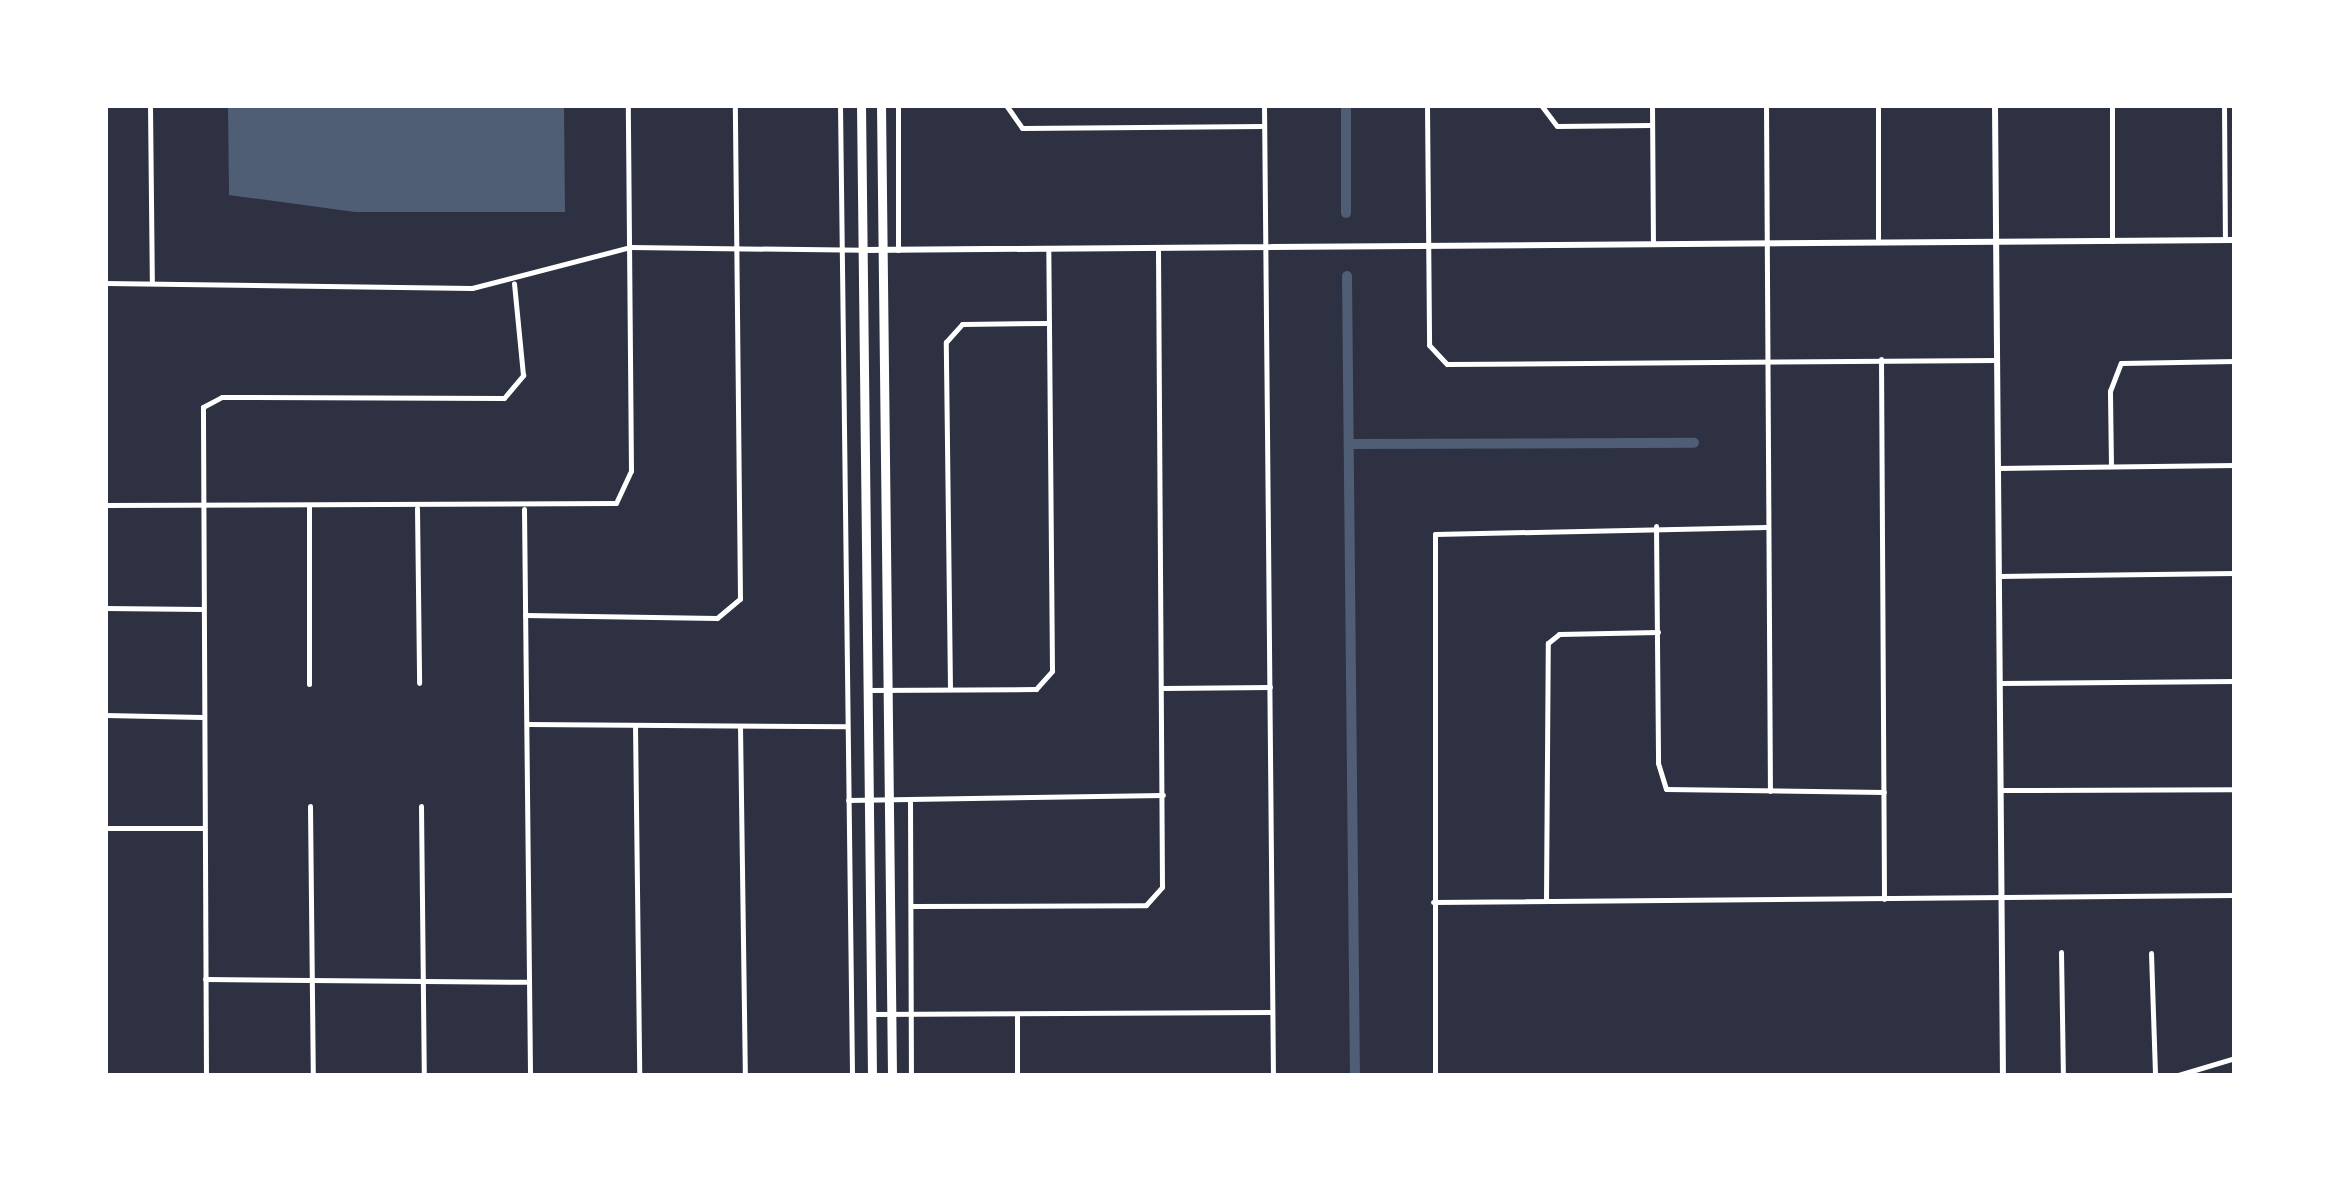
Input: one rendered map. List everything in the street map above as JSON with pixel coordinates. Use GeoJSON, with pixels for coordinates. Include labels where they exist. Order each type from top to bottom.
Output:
{"type":"FeatureCollection","features":[{"type":"Feature","properties":{"kind":"main road"},"geometry":{"type":"LineString","coordinates":[[861,105],[872,1076]]}},
{"type":"Feature","properties":{"kind":"main road"},"geometry":{"type":"LineString","coordinates":[[881,105],[892,1076]]}},
{"type":"Feature","properties":{"kind":"street"},"geometry":{"type":"LineString","coordinates":[[150,105],[152,282]]}},
{"type":"Feature","properties":{"kind":"street"},"geometry":{"type":"LineString","coordinates":[[105,505],[524,509],[616,504],[631,471],[628,105]]}},
{"type":"Feature","properties":{"kind":"street"},"geometry":{"type":"LineString","coordinates":[[525,615],[732,612],[740,599],[735,105]]}},
{"type":"Feature","properties":{"kind":"street"},"geometry":{"type":"LineString","coordinates":[[840,105],[852,1076]]}},
{"type":"Feature","properties":{"kind":"street"},"geometry":{"type":"LineString","coordinates":[[898,105],[898,250]]}},
{"type":"Feature","properties":{"kind":"street"},"geometry":{"type":"LineString","coordinates":[[1006,105],[1012,122],[1264,126]]}},
{"type":"Feature","properties":{"kind":"street"},"geometry":{"type":"LineString","coordinates":[[1264,105],[1273,1076]]}},
{"type":"Feature","properties":{"kind":"street"},"geometry":{"type":"LineString","coordinates":[[1427,105],[1434,357],[1996,360]]}},
{"type":"Feature","properties":{"kind":"street"},"geometry":{"type":"LineString","coordinates":[[1541,105],[1545,118],[1652,125]]}},
{"type":"Feature","properties":{"kind":"street"},"geometry":{"type":"LineString","coordinates":[[1652,105],[1653,244]]}},
{"type":"Feature","properties":{"kind":"street"},"geometry":{"type":"LineString","coordinates":[[1766,105],[1770,791]]}},
{"type":"Feature","properties":{"kind":"street"},"geometry":{"type":"LineString","coordinates":[[1878,105],[1878,242]]}},
{"type":"Feature","properties":{"kind":"street"},"geometry":{"type":"LineString","coordinates":[[1995,105],[2002,1076]]}},
{"type":"Feature","properties":{"kind":"street"},"geometry":{"type":"LineString","coordinates":[[2112,105],[2112,240]]}},
{"type":"Feature","properties":{"kind":"street"},"geometry":{"type":"LineString","coordinates":[[2224,105],[2225,240]]}},
{"type":"Feature","properties":{"kind":"street"},"geometry":{"type":"LineString","coordinates":[[2224,122],[2235,122]]}},
{"type":"Feature","properties":{"kind":"street"},"geometry":{"type":"LineString","coordinates":[[105,284],[514,283],[630,248],[898,250],[2235,240]]}},
{"type":"Feature","properties":{"kind":"street"},"geometry":{"type":"LineString","coordinates":[[868,690],[1046,682],[1048,248]]}},
{"type":"Feature","properties":{"kind":"street"},"geometry":{"type":"LineString","coordinates":[[911,906],[1146,905],[1162,888],[1158,248]]}},
{"type":"Feature","properties":{"kind":"street"},"geometry":{"type":"LineString","coordinates":[[206,1076],[200,506],[203,407],[222,397],[504,398],[516,391],[524,376],[514,283]]}},
{"type":"Feature","properties":{"kind":"street"},"geometry":{"type":"LineString","coordinates":[[950,689],[952,330],[1048,323]]}},
{"type":"Feature","properties":{"kind":"street"},"geometry":{"type":"LineString","coordinates":[[1881,359],[1884,900]]}},
{"type":"Feature","properties":{"kind":"street"},"geometry":{"type":"LineString","coordinates":[[2111,466],[2110,392],[2121,362],[2235,361]]}},
{"type":"Feature","properties":{"kind":"street"},"geometry":{"type":"LineString","coordinates":[[1998,468],[2235,466]]}},
{"type":"Feature","properties":{"kind":"street"},"geometry":{"type":"LineString","coordinates":[[309,507],[310,684]]}},
{"type":"Feature","properties":{"kind":"street"},"geometry":{"type":"LineString","coordinates":[[417,508],[420,684]]}},
{"type":"Feature","properties":{"kind":"street"},"geometry":{"type":"LineString","coordinates":[[524,509],[530,1076]]}},
{"type":"Feature","properties":{"kind":"street"},"geometry":{"type":"LineString","coordinates":[[1436,1076],[1432,902],[1435,534],[1656,524],[1767,527]]}},
{"type":"Feature","properties":{"kind":"street"},"geometry":{"type":"LineString","coordinates":[[1656,524],[1658,763],[1666,788],[1703,792],[1884,792]]}},
{"type":"Feature","properties":{"kind":"street"},"geometry":{"type":"LineString","coordinates":[[1998,576],[2235,573]]}},
{"type":"Feature","properties":{"kind":"street"},"geometry":{"type":"LineString","coordinates":[[105,608],[201,609]]}},
{"type":"Feature","properties":{"kind":"street"},"geometry":{"type":"LineString","coordinates":[[1546,900],[1548,642],[1559,634],[1658,632]]}},
{"type":"Feature","properties":{"kind":"street"},"geometry":{"type":"LineString","coordinates":[[1999,683],[2235,681]]}},
{"type":"Feature","properties":{"kind":"street"},"geometry":{"type":"LineString","coordinates":[[1163,688],[1270,687]]}},
{"type":"Feature","properties":{"kind":"street"},"geometry":{"type":"LineString","coordinates":[[105,715],[202,717]]}},
{"type":"Feature","properties":{"kind":"street"},"geometry":{"type":"LineString","coordinates":[[527,724],[847,726]]}},
{"type":"Feature","properties":{"kind":"street"},"geometry":{"type":"LineString","coordinates":[[635,725],[638,1076]]}},
{"type":"Feature","properties":{"kind":"street"},"geometry":{"type":"LineString","coordinates":[[740,726],[745,1076]]}},
{"type":"Feature","properties":{"kind":"street"},"geometry":{"type":"LineString","coordinates":[[2000,790],[2235,789]]}},
{"type":"Feature","properties":{"kind":"street"},"geometry":{"type":"LineString","coordinates":[[848,800],[1163,795]]}},
{"type":"Feature","properties":{"kind":"street"},"geometry":{"type":"LineString","coordinates":[[910,800],[911,1076]]}},
{"type":"Feature","properties":{"kind":"street"},"geometry":{"type":"LineString","coordinates":[[310,806],[312,1076]]}},
{"type":"Feature","properties":{"kind":"street"},"geometry":{"type":"LineString","coordinates":[[421,806],[424,1076]]}},
{"type":"Feature","properties":{"kind":"street"},"geometry":{"type":"LineString","coordinates":[[105,828],[204,828]]}},
{"type":"Feature","properties":{"kind":"street"},"geometry":{"type":"LineString","coordinates":[[1432,902],[2235,896]]}},
{"type":"Feature","properties":{"kind":"street"},"geometry":{"type":"LineString","coordinates":[[2061,952],[2062,1076]]}},
{"type":"Feature","properties":{"kind":"street"},"geometry":{"type":"LineString","coordinates":[[2151,953],[2156,1076]]}},
{"type":"Feature","properties":{"kind":"street"},"geometry":{"type":"LineString","coordinates":[[205,979],[529,982]]}},
{"type":"Feature","properties":{"kind":"street"},"geometry":{"type":"LineString","coordinates":[[871,1014],[1272,1012]]}},
{"type":"Feature","properties":{"kind":"street"},"geometry":{"type":"LineString","coordinates":[[1017,1014],[1018,1076]]}},
{"type":"Feature","properties":{"kind":"street"},"geometry":{"type":"LineString","coordinates":[[2175,1076],[2235,1058]]}},
{"type":"Feature","properties":{"kind":"water"},"geometry":{"type":"Polygon","coordinates":[[[228,105],[564,105],[565,212],[355,212],[229,195],[228,105]]]}},
{"type":"Feature","properties":{"kind":"waterway"},"geometry":{"type":"LineString","coordinates":[[1346,105],[1346,213]]}},
{"type":"Feature","properties":{"kind":"waterway"},"geometry":{"type":"LineString","coordinates":[[1347,276],[1355,1076]]}},
{"type":"Feature","properties":{"kind":"waterway"},"geometry":{"type":"LineString","coordinates":[[1349,444],[1694,443]]}}]}
